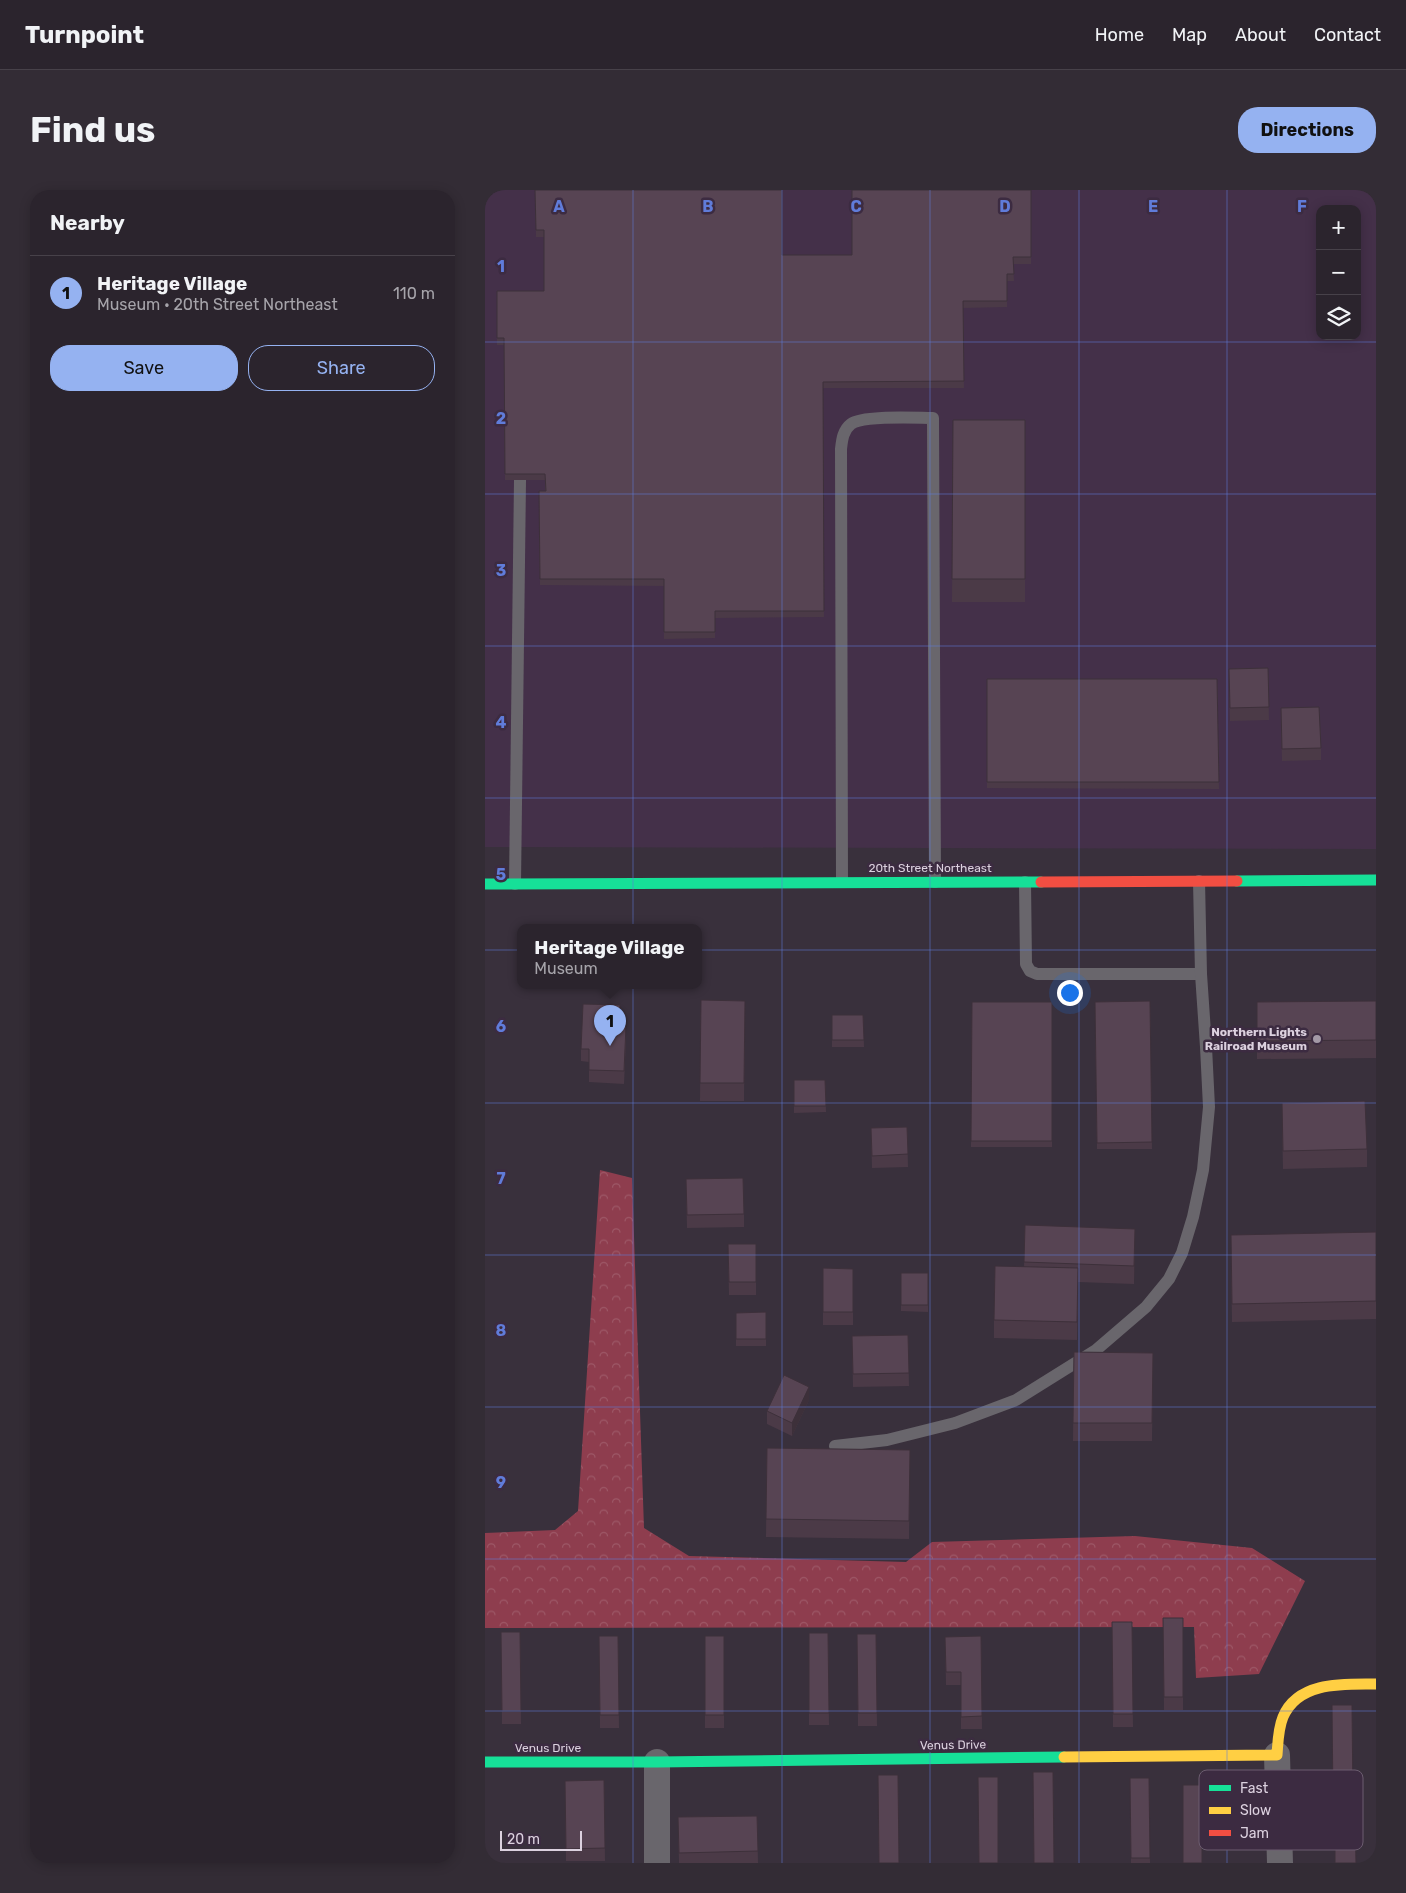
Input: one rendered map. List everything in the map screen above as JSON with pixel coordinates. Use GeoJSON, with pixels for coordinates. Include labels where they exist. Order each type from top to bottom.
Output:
{"type":"FeatureCollection","features":[{"type":"Feature","properties":{"kind":"street","name":"20th Street Northeast"},"geometry":{"type":"LineString","coordinates":[[485,884],[1376,880]]}},
{"type":"Feature","properties":{"kind":"street"},"geometry":{"type":"LineString","coordinates":[[1277,1770],[1280,1726],[1284,1714],[1300,1696],[1322,1687],[1376,1684]]}},
{"type":"Feature","properties":{"kind":"street","name":"Venus Drive"},"geometry":{"type":"LineString","coordinates":[[485,1762],[657,1762],[1277,1755]]}},
{"type":"Feature","properties":{"kind":"street"},"geometry":{"type":"LineString","coordinates":[[657,1762],[657,1863]]}},
{"type":"Feature","properties":{"kind":"street"},"geometry":{"type":"LineString","coordinates":[[1280,1850],[1280,1863]]}},
{"type":"Feature","properties":{"kind":"lane"},"geometry":{"type":"LineString","coordinates":[[842,882],[841,449],[843,436],[850,424],[862,419],[933,418],[935,882]]}},
{"type":"Feature","properties":{"kind":"lane"},"geometry":{"type":"LineString","coordinates":[[515,884],[520,480]]}},
{"type":"Feature","properties":{"kind":"lane"},"geometry":{"type":"LineString","coordinates":[[835,1446],[887,1440],[955,1423],[1016,1400],[1096,1350],[1146,1307],[1163,1286],[1182,1253],[1193,1217],[1203,1170],[1209,1107],[1201,974],[1199,881]]}},
{"type":"Feature","properties":{"kind":"lane"},"geometry":{"type":"LineString","coordinates":[[1025,882],[1026,964],[1030,971],[1037,974],[1201,974]]}},
{"type":"Feature","properties":{"kind":"shaded area"},"geometry":{"type":"Polygon","coordinates":[[[485,190],[1376,190],[1376,849],[485,847],[485,190]]]}},
{"type":"Feature","properties":{"kind":"green space"},"geometry":{"type":"Polygon","coordinates":[[[600,1170],[632,1178],[644,1528],[689,1556],[906,1562],[932,1542],[1135,1536],[1252,1548],[1305,1581],[1259,1674],[1196,1678],[1194,1627],[485,1628],[485,1533],[555,1530],[578,1511],[600,1170]]]}},
{"type":"Feature","properties":{"kind":"building"},"geometry":{"type":"Polygon","coordinates":[[[535,190],[782,190],[782,255],[852,255],[852,190],[1031,190],[1031,257],[1013,257],[1014,274],[1007,274],[1007,301],[963,301],[964,381],[823,382],[824,611],[715,611],[715,632],[664,632],[664,579],[540,579],[539,491],[546,491],[545,474],[505,474],[504,338],[497,338],[497,291],[544,291],[544,230],[536,230],[535,190]]]}},
{"type":"Feature","properties":{"kind":"building"},"geometry":{"type":"Polygon","coordinates":[[[953,420],[1025,420],[1025,579],[952,579],[953,420]]]}},
{"type":"Feature","properties":{"kind":"building"},"geometry":{"type":"Polygon","coordinates":[[[1268,668],[1269,707],[1230,708],[1229,669],[1268,668]]]}},
{"type":"Feature","properties":{"kind":"building"},"geometry":{"type":"Polygon","coordinates":[[[987,679],[1217,679],[1219,782],[987,782],[987,679]]]}},
{"type":"Feature","properties":{"kind":"building"},"geometry":{"type":"Polygon","coordinates":[[[1319,707],[1321,748],[1282,749],[1281,708],[1319,707]]]}},
{"type":"Feature","properties":{"kind":"building"},"geometry":{"type":"Polygon","coordinates":[[[701,1000],[745,1001],[744,1083],[700,1083],[701,1000]]]}},
{"type":"Feature","properties":{"kind":"building"},"geometry":{"type":"Polygon","coordinates":[[[1150,1001],[1152,1142],[1097,1143],[1095,1002],[1150,1001]]]}},
{"type":"Feature","properties":{"kind":"building"},"geometry":{"type":"Polygon","coordinates":[[[1376,1001],[1376,1040],[1257,1041],[1257,1002],[1376,1001]]]}},
{"type":"Feature","properties":{"kind":"building"},"geometry":{"type":"Polygon","coordinates":[[[972,1002],[1052,1002],[1052,1141],[971,1141],[972,1002]]]}},
{"type":"Feature","properties":{"kind":"building"},"geometry":{"type":"Polygon","coordinates":[[[583,1004],[620,1005],[619,1026],[626,1026],[624,1071],[589,1070],[589,1049],[581,1049],[583,1004]]]}},
{"type":"Feature","properties":{"kind":"building"},"geometry":{"type":"Polygon","coordinates":[[[832,1015],[863,1015],[864,1040],[832,1040],[832,1015]]]}},
{"type":"Feature","properties":{"kind":"building"},"geometry":{"type":"Polygon","coordinates":[[[794,1080],[825,1080],[826,1106],[794,1106],[794,1080]]]}},
{"type":"Feature","properties":{"kind":"building"},"geometry":{"type":"Polygon","coordinates":[[[1365,1101],[1367,1149],[1283,1151],[1282,1103],[1365,1101]]]}},
{"type":"Feature","properties":{"kind":"building"},"geometry":{"type":"Polygon","coordinates":[[[907,1127],[908,1154],[872,1156],[871,1128],[907,1127]]]}},
{"type":"Feature","properties":{"kind":"building"},"geometry":{"type":"Polygon","coordinates":[[[743,1178],[744,1214],[687,1215],[686,1179],[743,1178]]]}},
{"type":"Feature","properties":{"kind":"building"},"geometry":{"type":"Polygon","coordinates":[[[1025,1225],[1135,1229],[1134,1266],[1024,1262],[1025,1225]]]}},
{"type":"Feature","properties":{"kind":"building"},"geometry":{"type":"Polygon","coordinates":[[[1376,1232],[1376,1301],[1232,1304],[1231,1235],[1376,1232]]]}},
{"type":"Feature","properties":{"kind":"building"},"geometry":{"type":"Polygon","coordinates":[[[728,1244],[756,1244],[756,1282],[729,1282],[728,1244]]]}},
{"type":"Feature","properties":{"kind":"building"},"geometry":{"type":"Polygon","coordinates":[[[995,1266],[1078,1268],[1077,1322],[994,1320],[995,1266]]]}},
{"type":"Feature","properties":{"kind":"building"},"geometry":{"type":"Polygon","coordinates":[[[823,1268],[853,1269],[853,1312],[823,1312],[823,1268]]]}},
{"type":"Feature","properties":{"kind":"building"},"geometry":{"type":"Polygon","coordinates":[[[901,1273],[928,1273],[928,1305],[901,1305],[901,1273]]]}},
{"type":"Feature","properties":{"kind":"building"},"geometry":{"type":"Polygon","coordinates":[[[766,1312],[766,1339],[736,1339],[736,1313],[766,1312]]]}},
{"type":"Feature","properties":{"kind":"building"},"geometry":{"type":"Polygon","coordinates":[[[908,1335],[909,1373],[853,1374],[852,1336],[908,1335]]]}},
{"type":"Feature","properties":{"kind":"building"},"geometry":{"type":"Polygon","coordinates":[[[1074,1352],[1153,1353],[1152,1423],[1073,1423],[1074,1352]]]}},
{"type":"Feature","properties":{"kind":"building"},"geometry":{"type":"Polygon","coordinates":[[[784,1375],[809,1387],[792,1423],[767,1411],[784,1375]]]}},
{"type":"Feature","properties":{"kind":"building"},"geometry":{"type":"Polygon","coordinates":[[[767,1448],[910,1450],[909,1521],[766,1519],[767,1448]]]}},
{"type":"Feature","properties":{"kind":"building"},"geometry":{"type":"Polygon","coordinates":[[[1163,1618],[1183,1618],[1183,1697],[1164,1697],[1163,1618]]]}},
{"type":"Feature","properties":{"kind":"building"},"geometry":{"type":"Polygon","coordinates":[[[1112,1622],[1132,1622],[1133,1714],[1113,1714],[1112,1622]]]}},
{"type":"Feature","properties":{"kind":"building"},"geometry":{"type":"Polygon","coordinates":[[[501,1632],[520,1632],[521,1711],[502,1711],[501,1632]]]}},
{"type":"Feature","properties":{"kind":"building"},"geometry":{"type":"Polygon","coordinates":[[[809,1633],[828,1633],[829,1713],[809,1713],[809,1633]]]}},
{"type":"Feature","properties":{"kind":"building"},"geometry":{"type":"Polygon","coordinates":[[[857,1634],[876,1634],[877,1713],[858,1713],[857,1634]]]}},
{"type":"Feature","properties":{"kind":"building"},"geometry":{"type":"Polygon","coordinates":[[[599,1636],[618,1636],[619,1715],[600,1715],[599,1636]]]}},
{"type":"Feature","properties":{"kind":"building"},"geometry":{"type":"Polygon","coordinates":[[[705,1636],[724,1636],[724,1715],[705,1715],[705,1636]]]}},
{"type":"Feature","properties":{"kind":"building"},"geometry":{"type":"Polygon","coordinates":[[[981,1636],[982,1716],[961,1717],[961,1672],[946,1672],[945,1637],[981,1636]]]}},
{"type":"Feature","properties":{"kind":"building"},"geometry":{"type":"Polygon","coordinates":[[[1332,1705],[1352,1705],[1353,1770],[1333,1770],[1332,1705]]]}},
{"type":"Feature","properties":{"kind":"building"},"geometry":{"type":"Polygon","coordinates":[[[1033,1772],[1053,1772],[1054,1863],[1034,1863],[1033,1772]]]}},
{"type":"Feature","properties":{"kind":"building"},"geometry":{"type":"Polygon","coordinates":[[[878,1775],[898,1775],[899,1863],[879,1863],[878,1775]]]}},
{"type":"Feature","properties":{"kind":"building"},"geometry":{"type":"Polygon","coordinates":[[[978,1777],[998,1777],[998,1863],[979,1863],[978,1777]]]}},
{"type":"Feature","properties":{"kind":"building"},"geometry":{"type":"Polygon","coordinates":[[[1130,1778],[1149,1778],[1150,1858],[1131,1858],[1130,1778]]]}},
{"type":"Feature","properties":{"kind":"building"},"geometry":{"type":"Polygon","coordinates":[[[604,1780],[605,1848],[566,1849],[565,1781],[604,1780]]]}},
{"type":"Feature","properties":{"kind":"building"},"geometry":{"type":"Polygon","coordinates":[[[1183,1785],[1199,1785],[1199,1850],[1202,1850],[1202,1863],[1183,1863],[1183,1785]]]}},
{"type":"Feature","properties":{"kind":"building"},"geometry":{"type":"Polygon","coordinates":[[[757,1816],[758,1851],[679,1853],[678,1817],[757,1816]]]}},
{"type":"Feature","properties":{"kind":"building"},"geometry":{"type":"Polygon","coordinates":[[[1335,1850],[1356,1850],[1356,1863],[1335,1863],[1335,1850]]]}},
{"type":"Feature","properties":{"kind":"traffic: fast"},"geometry":{"type":"LineString","coordinates":[[1237,881],[1376,880]]}},
{"type":"Feature","properties":{"kind":"traffic: fast"},"geometry":{"type":"LineString","coordinates":[[485,884],[1041,882]]}},
{"type":"Feature","properties":{"kind":"traffic: fast"},"geometry":{"type":"LineString","coordinates":[[485,1762],[1064,1757]]}},
{"type":"Feature","properties":{"kind":"traffic: slow"},"geometry":{"type":"LineString","coordinates":[[1064,1757],[1277,1755],[1281,1722],[1290,1705],[1299,1697],[1323,1687],[1376,1684]]}},
{"type":"Feature","properties":{"kind":"traffic: jam"},"geometry":{"type":"LineString","coordinates":[[1041,882],[1237,881]]}},
{"type":"Feature","properties":{"kind":"place","name":"Northern Lights Railroad Museum"},"geometry":{"type":"Point","coordinates":[1317,1039]}},
{"type":"Feature","properties":{"kind":"place","name":"Heritage Village"},"geometry":{"type":"Point","coordinates":[610,1046]}}]}
